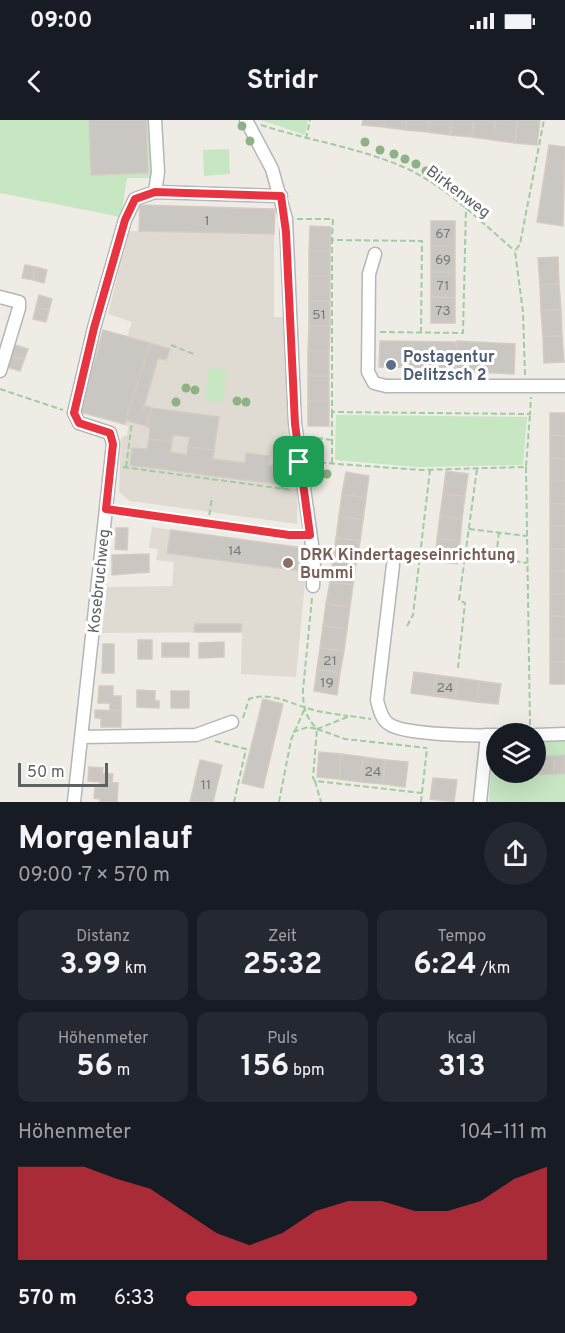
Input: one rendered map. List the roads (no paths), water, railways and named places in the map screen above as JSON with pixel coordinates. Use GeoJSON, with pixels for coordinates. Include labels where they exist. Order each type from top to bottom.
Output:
{"type":"FeatureCollection","features":[{"type":"Feature","properties":{"kind":"street"},"geometry":{"type":"LineString","coordinates":[[155,120],[158,172],[155,192],[281,196]]}},
{"type":"Feature","properties":{"kind":"street"},"geometry":{"type":"LineString","coordinates":[[246,120],[261,145],[281,196],[285,219],[296,436],[293,459],[314,559],[313,586]]}},
{"type":"Feature","properties":{"kind":"street","name":"Kosebruchweg"},"geometry":{"type":"LineString","coordinates":[[74,802],[113,444],[110,433],[79,423],[74,413],[94,328],[125,220],[135,199],[155,192]]}},
{"type":"Feature","properties":{"kind":"street"},"geometry":{"type":"LineString","coordinates":[[375,254],[369,274],[368,351],[368,372],[374,383],[386,386],[565,386]]}},
{"type":"Feature","properties":{"kind":"street"},"geometry":{"type":"LineString","coordinates":[[0,297],[19,302],[19,308],[0,371]]}},
{"type":"Feature","properties":{"kind":"street"},"geometry":{"type":"LineString","coordinates":[[393,565],[377,700],[381,713],[389,724],[429,732],[486,735]]}},
{"type":"Feature","properties":{"kind":"street"},"geometry":{"type":"LineString","coordinates":[[82,737],[196,735],[232,722]]}},
{"type":"Feature","properties":{"kind":"street"},"geometry":{"type":"LineString","coordinates":[[546,735],[565,734]]}},
{"type":"Feature","properties":{"kind":"street"},"geometry":{"type":"LineString","coordinates":[[480,802],[486,768]]}},
{"type":"Feature","properties":{"kind":"place","name":"Postagentur Delitzsch 2"},"geometry":{"type":"Point","coordinates":[391,365]}},
{"type":"Feature","properties":{"kind":"place","name":"DRK Kindertageseinrichtung Bummi"},"geometry":{"type":"Point","coordinates":[288,563]}}]}
